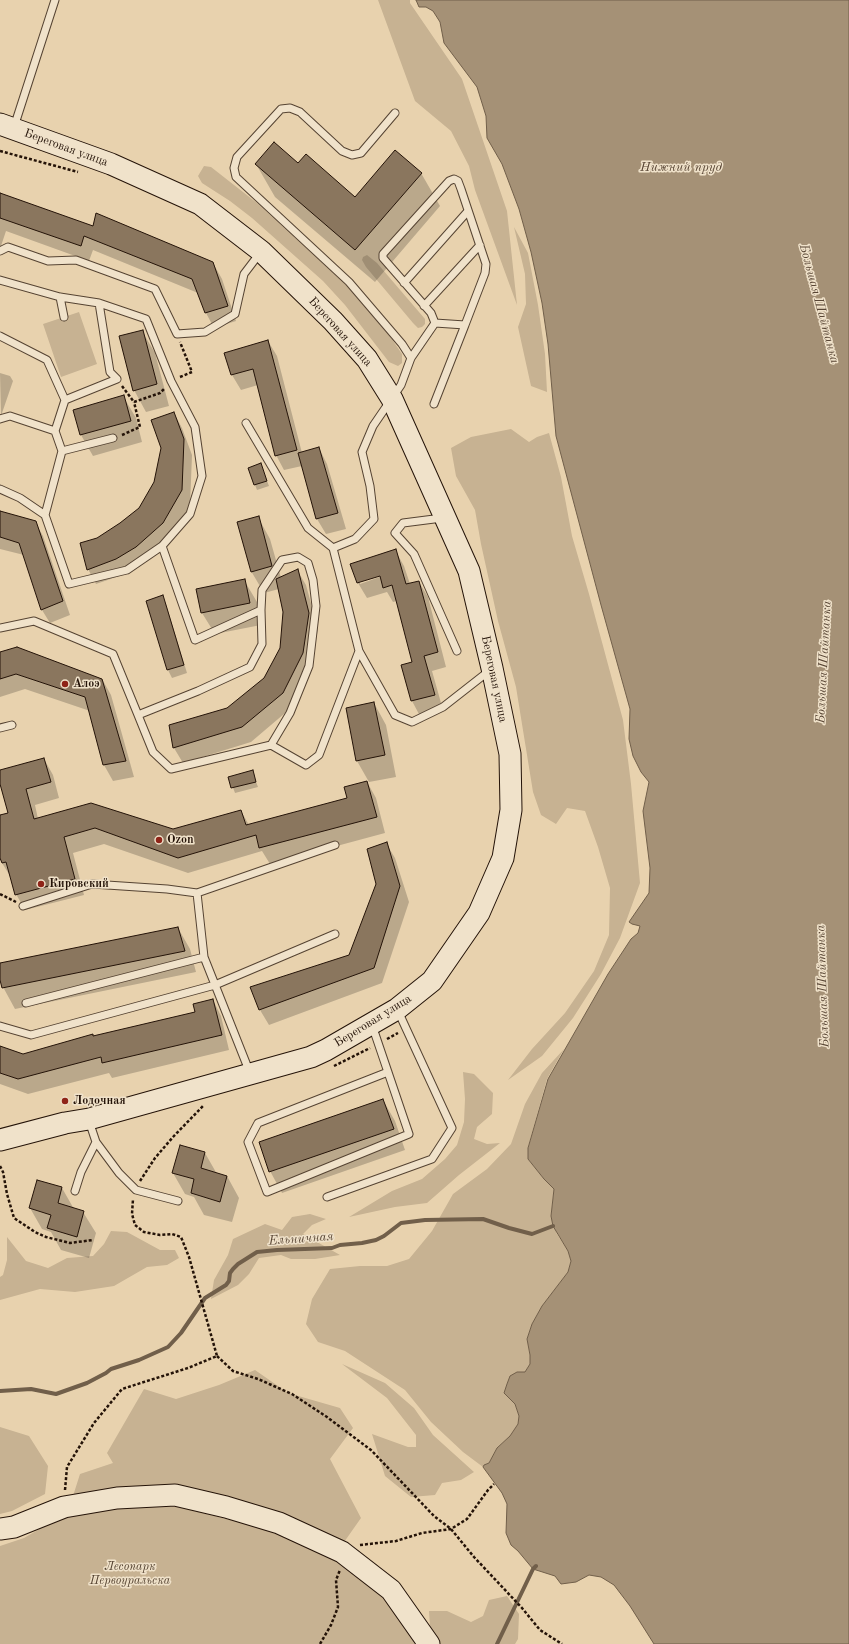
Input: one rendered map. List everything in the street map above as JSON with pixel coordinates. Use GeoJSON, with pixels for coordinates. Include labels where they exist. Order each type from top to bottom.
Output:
{"type":"FeatureCollection","features":[{"type":"Feature","properties":{"kind":"main road","name":"Береговая улица"},"geometry":{"type":"LineString","coordinates":[[0,1140],[65,1123],[89,1119],[311,1057],[397,1009],[432,981],[479,914],[503,858],[511,810],[510,754],[492,668],[469,571],[392,399],[367,359],[333,321],[261,251],[200,204],[111,164],[7,127]]}},
{"type":"Feature","properties":{"kind":"main road"},"geometry":{"type":"LineString","coordinates":[[0,1529],[14,1527],[64,1507],[117,1498],[175,1495],[226,1507],[279,1523],[342,1552],[392,1590],[429,1644]]}},
{"type":"Feature","properties":{"kind":"lane"},"geometry":{"type":"LineString","coordinates":[[7,127],[55,0]]}},
{"type":"Feature","properties":{"kind":"lane"},"geometry":{"type":"LineString","coordinates":[[395,113],[361,153],[352,155],[342,151],[300,112],[290,108],[281,109],[237,157],[234,168],[236,177],[349,282],[402,344],[411,358]]}},
{"type":"Feature","properties":{"kind":"lane"},"geometry":{"type":"LineString","coordinates":[[434,404],[485,273],[486,264],[458,181],[454,179],[449,181],[383,254],[383,258],[431,314],[435,323]]}},
{"type":"Feature","properties":{"kind":"lane"},"geometry":{"type":"LineString","coordinates":[[404,283],[468,211]]}},
{"type":"Feature","properties":{"kind":"lane"},"geometry":{"type":"LineString","coordinates":[[424,306],[480,245]]}},
{"type":"Feature","properties":{"kind":"lane"},"geometry":{"type":"LineString","coordinates":[[0,251],[8,248],[48,261],[76,260],[155,289],[177,334],[205,332],[235,314],[244,274],[261,251]]}},
{"type":"Feature","properties":{"kind":"lane"},"geometry":{"type":"LineString","coordinates":[[0,280],[60,297],[99,303],[146,319],[171,381],[195,427],[202,476],[190,514],[162,546],[127,570],[69,584],[45,515],[62,451],[55,431],[65,400],[47,360],[0,336]]}},
{"type":"Feature","properties":{"kind":"lane"},"geometry":{"type":"LineString","coordinates":[[60,297],[64,317]]}},
{"type":"Feature","properties":{"kind":"lane"},"geometry":{"type":"LineString","coordinates":[[65,400],[117,379],[110,372],[99,303]]}},
{"type":"Feature","properties":{"kind":"lane"},"geometry":{"type":"LineString","coordinates":[[334,548],[355,539],[374,518],[370,486],[362,452],[373,426],[392,399],[404,378],[411,358],[435,323]]}},
{"type":"Feature","properties":{"kind":"lane"},"geometry":{"type":"LineString","coordinates":[[435,323],[465,325]]}},
{"type":"Feature","properties":{"kind":"lane"},"geometry":{"type":"LineString","coordinates":[[0,419],[10,416],[55,431]]}},
{"type":"Feature","properties":{"kind":"lane"},"geometry":{"type":"LineString","coordinates":[[246,423],[308,528],[334,548],[359,651],[395,715],[412,722],[442,707],[492,668]]}},
{"type":"Feature","properties":{"kind":"lane"},"geometry":{"type":"LineString","coordinates":[[62,451],[113,438]]}},
{"type":"Feature","properties":{"kind":"lane"},"geometry":{"type":"LineString","coordinates":[[0,488],[20,498],[45,515]]}},
{"type":"Feature","properties":{"kind":"lane"},"geometry":{"type":"LineString","coordinates":[[446,517],[403,523],[396,533],[414,554],[457,650]]}},
{"type":"Feature","properties":{"kind":"lane"},"geometry":{"type":"LineString","coordinates":[[162,546],[195,640],[261,610]]}},
{"type":"Feature","properties":{"kind":"lane"},"geometry":{"type":"LineString","coordinates":[[138,715],[198,691],[250,666],[262,644],[262,590],[282,560],[298,557],[308,563],[313,580],[316,606],[309,666],[290,713],[272,745]]}},
{"type":"Feature","properties":{"kind":"lane"},"geometry":{"type":"LineString","coordinates":[[0,628],[34,621],[114,654],[153,752],[171,769],[272,745],[306,765],[319,755],[359,651]]}},
{"type":"Feature","properties":{"kind":"lane"},"geometry":{"type":"LineString","coordinates":[[0,728],[12,725]]}},
{"type":"Feature","properties":{"kind":"lane"},"geometry":{"type":"LineString","coordinates":[[23,906],[92,884],[167,889],[197,893],[335,845]]}},
{"type":"Feature","properties":{"kind":"lane"},"geometry":{"type":"LineString","coordinates":[[197,893],[204,956],[250,1073]]}},
{"type":"Feature","properties":{"kind":"lane"},"geometry":{"type":"LineString","coordinates":[[0,1026],[31,1035],[215,985],[335,934]]}},
{"type":"Feature","properties":{"kind":"lane"},"geometry":{"type":"LineString","coordinates":[[26,1003],[204,956]]}},
{"type":"Feature","properties":{"kind":"lane"},"geometry":{"type":"LineString","coordinates":[[327,1197],[432,1158],[452,1128],[397,1009]]}},
{"type":"Feature","properties":{"kind":"lane"},"geometry":{"type":"LineString","coordinates":[[372,1023],[409,1134],[267,1192],[248,1142],[258,1123],[388,1072]]}},
{"type":"Feature","properties":{"kind":"lane"},"geometry":{"type":"LineString","coordinates":[[89,1119],[96,1142],[118,1173],[136,1190],[178,1201]]}},
{"type":"Feature","properties":{"kind":"lane"},"geometry":{"type":"LineString","coordinates":[[75,1191],[81,1172],[96,1142]]}},
{"type":"Feature","properties":{"kind":"path"},"geometry":{"type":"LineString","coordinates":[[0,152],[78,172]]}},
{"type":"Feature","properties":{"kind":"path"},"geometry":{"type":"LineString","coordinates":[[177,334],[192,372]]}},
{"type":"Feature","properties":{"kind":"path"},"geometry":{"type":"LineString","coordinates":[[113,438],[140,427],[134,402],[117,379]]}},
{"type":"Feature","properties":{"kind":"path"},"geometry":{"type":"LineString","coordinates":[[134,402],[160,393]]}},
{"type":"Feature","properties":{"kind":"path"},"geometry":{"type":"LineString","coordinates":[[0,894],[23,906]]}},
{"type":"Feature","properties":{"kind":"path"},"geometry":{"type":"LineString","coordinates":[[206,1102],[155,1158],[141,1178],[132,1202],[132,1214],[135,1225],[144,1232],[160,1235],[172,1234],[181,1237],[189,1257],[217,1356],[232,1370],[258,1379],[292,1394],[327,1417],[371,1450],[434,1516],[451,1529],[474,1557],[522,1608],[540,1630],[562,1644]]}},
{"type":"Feature","properties":{"kind":"path"},"geometry":{"type":"LineString","coordinates":[[0,1166],[3,1172],[7,1194],[14,1218],[35,1232],[46,1237],[70,1243],[93,1240]]}},
{"type":"Feature","properties":{"kind":"path"},"geometry":{"type":"LineString","coordinates":[[64,1507],[67,1467],[94,1423],[122,1389],[188,1368],[217,1356]]}},
{"type":"Feature","properties":{"kind":"path"},"geometry":{"type":"LineString","coordinates":[[320,1644],[331,1625],[338,1607],[336,1580],[353,1548],[361,1544],[396,1541],[422,1533],[451,1529],[467,1519],[494,1484]]}},
{"type":"Feature","properties":{"kind":"green space"},"geometry":{"type":"Polygon","coordinates":[[[378,0],[410,0],[410,3],[462,79],[507,211],[517,305],[475,190],[469,166],[451,131],[415,101],[378,0]]]}},
{"type":"Feature","properties":{"kind":"green space"},"geometry":{"type":"Polygon","coordinates":[[[204,166],[211,167],[257,203],[346,285],[387,332],[402,354],[402,363],[398,366],[389,362],[345,305],[323,281],[252,218],[230,201],[202,183],[198,176],[204,166]]]}},
{"type":"Feature","properties":{"kind":"green space"},"geometry":{"type":"Polygon","coordinates":[[[514,227],[528,253],[538,305],[545,354],[547,392],[531,386],[518,327],[526,304],[525,274],[514,227]]]}},
{"type":"Feature","properties":{"kind":"green space"},"geometry":{"type":"Polygon","coordinates":[[[367,255],[377,263],[425,319],[425,324],[422,327],[418,328],[413,323],[366,267],[362,260],[363,257],[367,255]]]}},
{"type":"Feature","properties":{"kind":"green space"},"geometry":{"type":"Polygon","coordinates":[[[79,312],[97,364],[61,377],[43,324],[79,312]]]}},
{"type":"Feature","properties":{"kind":"green space"},"geometry":{"type":"Polygon","coordinates":[[[511,429],[529,442],[537,437],[549,433],[561,477],[572,536],[623,720],[631,784],[640,883],[620,938],[601,974],[573,1018],[542,1056],[508,1080],[532,1049],[565,1013],[594,971],[609,935],[610,888],[598,847],[585,811],[567,808],[556,824],[541,815],[533,792],[516,687],[498,621],[475,510],[456,476],[451,448],[471,437],[511,429]]]}},
{"type":"Feature","properties":{"kind":"green space"},"geometry":{"type":"Polygon","coordinates":[[[564,1049],[547,1079],[528,1147],[528,1159],[544,1179],[554,1188],[551,1216],[557,1234],[568,1251],[571,1260],[568,1272],[542,1306],[532,1324],[527,1339],[530,1364],[525,1372],[517,1372],[504,1393],[515,1404],[519,1416],[518,1424],[510,1436],[497,1448],[489,1463],[483,1467],[463,1452],[431,1422],[405,1390],[345,1351],[318,1342],[306,1324],[312,1299],[330,1269],[360,1266],[387,1266],[409,1259],[432,1231],[453,1194],[487,1169],[511,1144],[525,1104],[542,1073],[564,1049]]]}},
{"type":"Feature","properties":{"kind":"green space"},"geometry":{"type":"Polygon","coordinates":[[[463,1072],[474,1074],[493,1093],[492,1114],[477,1127],[474,1139],[487,1144],[500,1143],[459,1175],[427,1203],[395,1207],[349,1217],[392,1191],[422,1179],[445,1159],[457,1145],[464,1122],[465,1099],[463,1072]]]}},
{"type":"Feature","properties":{"kind":"green space"},"geometry":{"type":"Polygon","coordinates":[[[310,1214],[326,1219],[312,1225],[303,1234],[340,1255],[315,1259],[291,1259],[281,1255],[259,1258],[249,1274],[238,1285],[211,1299],[214,1280],[228,1255],[233,1239],[265,1224],[282,1230],[292,1217],[310,1214]]]}},
{"type":"Feature","properties":{"kind":"green space"},"geometry":{"type":"Polygon","coordinates":[[[111,1231],[127,1232],[160,1250],[175,1250],[179,1258],[167,1265],[147,1267],[114,1286],[75,1292],[40,1289],[0,1300],[0,1277],[3,1275],[7,1260],[7,1237],[26,1261],[48,1268],[67,1258],[93,1256],[104,1244],[111,1231]]]}},
{"type":"Feature","properties":{"kind":"green space"},"geometry":{"type":"Polygon","coordinates":[[[342,1364],[385,1383],[414,1408],[433,1435],[474,1472],[461,1480],[442,1483],[435,1495],[411,1497],[385,1476],[372,1434],[408,1447],[416,1447],[416,1435],[387,1398],[342,1364]]]}},
{"type":"Feature","properties":{"kind":"green space"},"geometry":{"type":"Polygon","coordinates":[[[255,1370],[288,1393],[340,1408],[353,1428],[330,1459],[361,1518],[342,1545],[230,1504],[73,1496],[80,1474],[113,1463],[107,1453],[144,1389],[176,1399],[219,1385],[255,1370]]]}},
{"type":"Feature","properties":{"kind":"green space"},"geometry":{"type":"Polygon","coordinates":[[[0,1427],[29,1436],[48,1466],[45,1494],[12,1511],[0,1514],[0,1427]]]}},
{"type":"Feature","properties":{"kind":"green space","name":"Лесопарк Первоуральска"},"geometry":{"type":"Polygon","coordinates":[[[127,1504],[178,1507],[287,1534],[348,1565],[395,1603],[422,1644],[0,1644],[0,1546],[24,1538],[62,1516],[127,1504]]]}},
{"type":"Feature","properties":{"kind":"green space"},"geometry":{"type":"Polygon","coordinates":[[[507,1596],[519,1614],[518,1639],[515,1644],[440,1644],[430,1628],[429,1611],[447,1611],[471,1622],[483,1616],[489,1600],[507,1596]]]}},
{"type":"Feature","properties":{"kind":"water","name":"Нижний пруд"},"geometry":{"type":"Polygon","coordinates":[[[416,0],[849,0],[849,1644],[654,1644],[630,1606],[614,1585],[601,1577],[589,1575],[576,1582],[561,1584],[555,1576],[533,1569],[511,1545],[506,1533],[507,1504],[502,1493],[483,1467],[489,1463],[497,1448],[510,1436],[518,1424],[519,1416],[515,1404],[504,1393],[510,1376],[517,1372],[525,1372],[530,1364],[527,1339],[532,1324],[542,1306],[568,1272],[571,1261],[568,1251],[553,1226],[551,1216],[554,1189],[528,1159],[528,1148],[548,1079],[608,974],[631,939],[638,933],[640,926],[629,922],[649,893],[650,868],[643,811],[649,782],[641,772],[633,756],[629,739],[630,709],[556,436],[548,344],[542,303],[531,252],[519,209],[502,164],[487,138],[486,116],[477,87],[444,43],[440,22],[433,11],[426,7],[419,7],[416,0]]]}},
{"type":"Feature","properties":{"kind":"building"},"geometry":{"type":"Polygon","coordinates":[[[274,142],[298,163],[306,154],[355,197],[395,150],[422,173],[355,250],[255,164],[274,142]]]}},
{"type":"Feature","properties":{"kind":"building"},"geometry":{"type":"Polygon","coordinates":[[[0,193],[93,226],[96,213],[213,262],[228,306],[205,313],[192,279],[84,236],[81,246],[0,218],[0,193]]]}},
{"type":"Feature","properties":{"kind":"building"},"geometry":{"type":"Polygon","coordinates":[[[143,330],[157,384],[133,391],[119,336],[143,330]]]}},
{"type":"Feature","properties":{"kind":"building"},"geometry":{"type":"Polygon","coordinates":[[[268,340],[297,450],[275,456],[253,369],[231,375],[224,353],[268,340]]]}},
{"type":"Feature","properties":{"kind":"building"},"geometry":{"type":"Polygon","coordinates":[[[124,395],[131,421],[80,435],[73,410],[124,395]]]}},
{"type":"Feature","properties":{"kind":"building"},"geometry":{"type":"Polygon","coordinates":[[[174,412],[184,439],[182,490],[163,523],[136,547],[116,559],[87,570],[80,543],[97,538],[139,508],[154,482],[161,448],[151,420],[174,412]]]}},
{"type":"Feature","properties":{"kind":"building"},"geometry":{"type":"Polygon","coordinates":[[[319,447],[338,513],[316,519],[298,453],[319,447]]]}},
{"type":"Feature","properties":{"kind":"building"},"geometry":{"type":"Polygon","coordinates":[[[261,463],[267,481],[254,485],[248,468],[261,463]]]}},
{"type":"Feature","properties":{"kind":"building"},"geometry":{"type":"Polygon","coordinates":[[[0,511],[36,521],[63,601],[41,610],[19,543],[0,537],[0,511]]]}},
{"type":"Feature","properties":{"kind":"building"},"geometry":{"type":"Polygon","coordinates":[[[259,516],[272,566],[251,572],[237,522],[259,516]]]}},
{"type":"Feature","properties":{"kind":"building"},"geometry":{"type":"Polygon","coordinates":[[[396,549],[406,584],[419,581],[438,652],[424,656],[435,695],[411,701],[401,665],[412,662],[392,585],[383,588],[380,576],[357,583],[350,564],[396,549]]]}},
{"type":"Feature","properties":{"kind":"building"},"geometry":{"type":"Polygon","coordinates":[[[298,569],[309,613],[303,653],[283,693],[242,727],[173,748],[169,725],[227,708],[264,678],[280,648],[283,612],[276,579],[298,569]]]}},
{"type":"Feature","properties":{"kind":"building"},"geometry":{"type":"Polygon","coordinates":[[[245,579],[250,603],[201,613],[196,589],[245,579]]]}},
{"type":"Feature","properties":{"kind":"building"},"geometry":{"type":"Polygon","coordinates":[[[163,595],[184,665],[167,670],[146,601],[163,595]]]}},
{"type":"Feature","properties":{"kind":"building"},"geometry":{"type":"Polygon","coordinates":[[[17,647],[102,679],[126,761],[103,765],[85,697],[16,674],[0,679],[0,652],[17,647]]]}},
{"type":"Feature","properties":{"kind":"building"},"geometry":{"type":"Polygon","coordinates":[[[374,702],[385,755],[356,761],[346,708],[374,702]]]}},
{"type":"Feature","properties":{"kind":"building"},"geometry":{"type":"Polygon","coordinates":[[[44,758],[51,782],[26,789],[34,819],[91,803],[173,829],[241,810],[246,825],[347,798],[344,787],[367,781],[377,817],[259,848],[256,835],[178,858],[95,828],[64,837],[75,879],[15,895],[6,862],[2,863],[0,858],[0,815],[8,813],[0,784],[0,770],[44,758]]]}},
{"type":"Feature","properties":{"kind":"building"},"geometry":{"type":"Polygon","coordinates":[[[253,770],[256,782],[231,788],[228,777],[253,770]]]}},
{"type":"Feature","properties":{"kind":"building"},"geometry":{"type":"Polygon","coordinates":[[[387,842],[400,886],[374,968],[259,1010],[250,987],[349,955],[376,884],[367,849],[387,842]]]}},
{"type":"Feature","properties":{"kind":"building"},"geometry":{"type":"Polygon","coordinates":[[[178,927],[185,951],[2,988],[0,980],[0,963],[178,927]]]}},
{"type":"Feature","properties":{"kind":"building"},"geometry":{"type":"Polygon","coordinates":[[[213,999],[222,1035],[102,1063],[101,1057],[18,1079],[0,1073],[0,1046],[23,1054],[93,1034],[93,1036],[195,1012],[193,1004],[213,999]]]}},
{"type":"Feature","properties":{"kind":"building"},"geometry":{"type":"Polygon","coordinates":[[[383,1099],[394,1129],[269,1172],[259,1142],[383,1099]]]}},
{"type":"Feature","properties":{"kind":"building"},"geometry":{"type":"Polygon","coordinates":[[[180,1145],[205,1152],[201,1168],[227,1176],[220,1202],[191,1193],[194,1179],[172,1173],[180,1145]]]}},
{"type":"Feature","properties":{"kind":"building"},"geometry":{"type":"Polygon","coordinates":[[[37,1180],[62,1187],[58,1203],[84,1211],[77,1237],[47,1228],[51,1215],[29,1208],[37,1180]]]}},
{"type":"Feature","properties":{"kind":"waterway","name":"Ельничная"},"geometry":{"type":"LineString","coordinates":[[0,1391],[31,1389],[56,1394],[87,1383],[111,1369],[139,1360],[168,1347],[181,1333],[205,1298],[226,1285],[233,1269],[257,1252],[332,1248],[340,1245],[362,1243],[376,1240],[384,1236],[401,1223],[425,1220],[483,1219],[532,1234],[553,1226]]}},
{"type":"Feature","properties":{"kind":"waterway"},"geometry":{"type":"LineString","coordinates":[[497,1644],[533,1569],[536,1566]]}},
{"type":"Feature","properties":{"kind":"place","name":"Алоэ"},"geometry":{"type":"Point","coordinates":[65,684]}},
{"type":"Feature","properties":{"kind":"place","name":"Ozon"},"geometry":{"type":"Point","coordinates":[159,840]}},
{"type":"Feature","properties":{"kind":"place","name":"Кировский"},"geometry":{"type":"Point","coordinates":[41,884]}},
{"type":"Feature","properties":{"kind":"place","name":"Лодочная"},"geometry":{"type":"Point","coordinates":[65,1101]}},
{"type":"Feature","properties":{"kind":"water label","name":"Большая Шайтанка"},"geometry":{"type":"Point","coordinates":[819,304]}},
{"type":"Feature","properties":{"kind":"water label","name":"Большая Шайтанка"},"geometry":{"type":"Point","coordinates":[824,662]}},
{"type":"Feature","properties":{"kind":"water label","name":"Большая Шайтанка"},"geometry":{"type":"Point","coordinates":[823,986]}}]}
